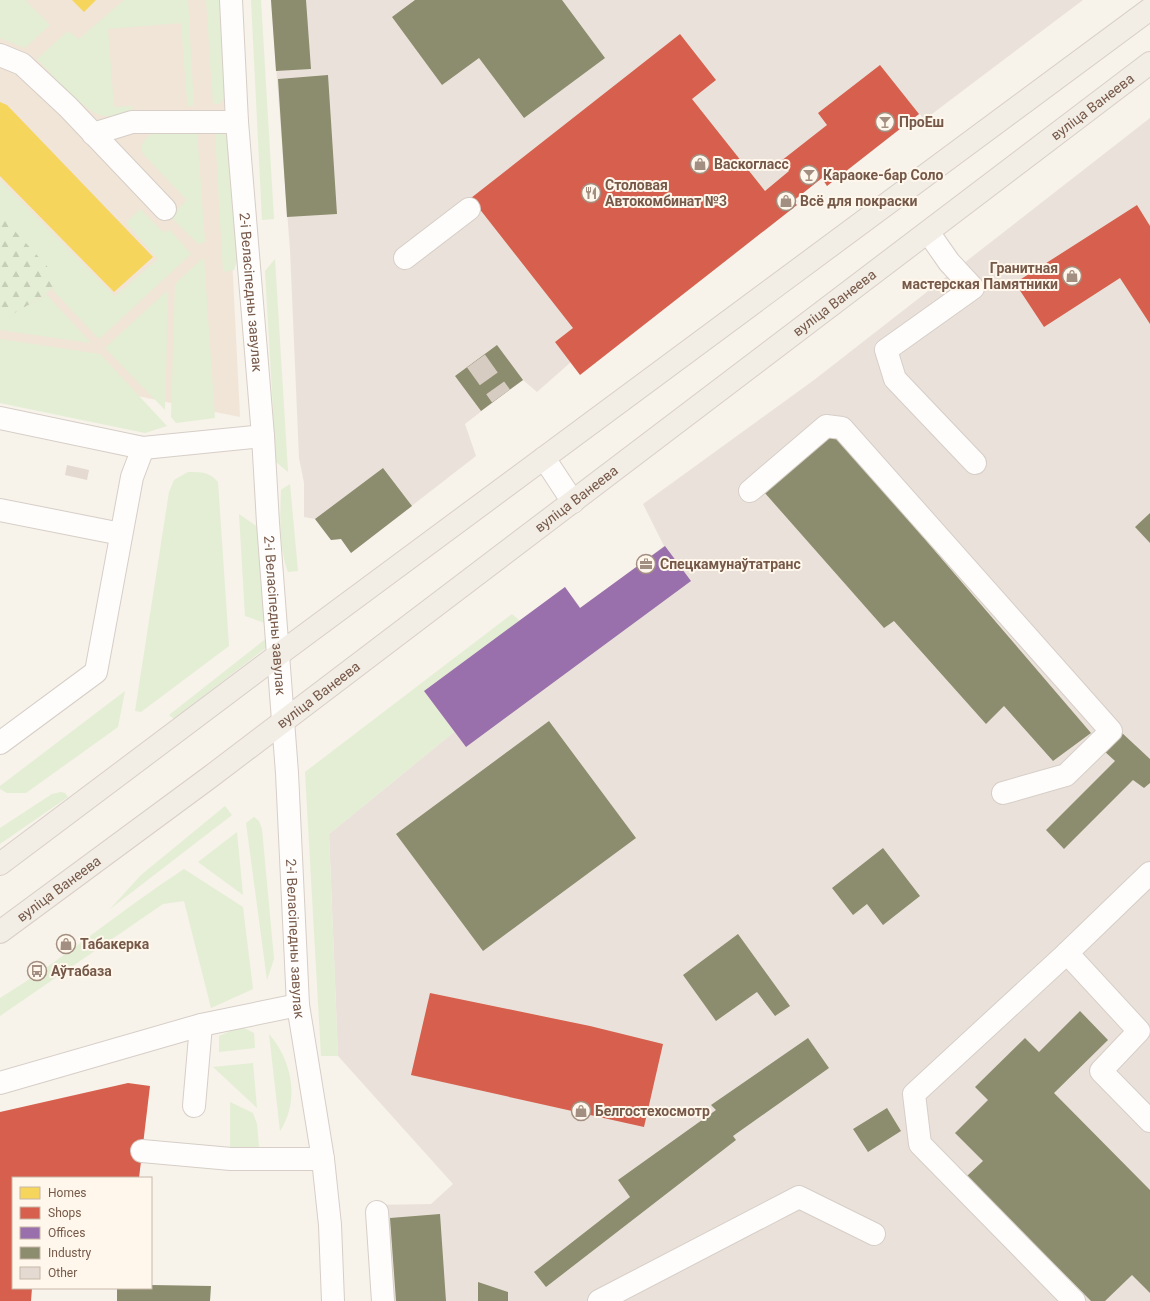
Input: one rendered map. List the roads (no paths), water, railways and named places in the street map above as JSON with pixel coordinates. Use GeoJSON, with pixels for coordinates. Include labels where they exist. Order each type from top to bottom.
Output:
{"type":"FeatureCollection","features":[{"type":"Feature","properties":{"kind":"main road"},"geometry":{"type":"LineString","coordinates":[[0,864],[278,655],[1150,9]]}},
{"type":"Feature","properties":{"kind":"main road","name":"вуліца Ванеева"},"geometry":{"type":"LineString","coordinates":[[0,932],[204,781],[283,719],[574,502],[1150,63]]}},
{"type":"Feature","properties":{"kind":"street","name":"2-і Веласіпедны завулак"},"geometry":{"type":"LineString","coordinates":[[231,0],[237,122],[263,436],[283,719],[298,1005],[311,1095],[323,1159],[330,1226],[333,1301]]}},
{"type":"Feature","properties":{"kind":"street"},"geometry":{"type":"LineString","coordinates":[[0,55],[22,64],[68,107],[165,209]]}},
{"type":"Feature","properties":{"kind":"street"},"geometry":{"type":"LineString","coordinates":[[93,134],[132,122],[237,122]]}},
{"type":"Feature","properties":{"kind":"street"},"geometry":{"type":"LineString","coordinates":[[405,258],[469,209]]}},
{"type":"Feature","properties":{"kind":"street"},"geometry":{"type":"LineString","coordinates":[[928,232],[949,262],[973,288],[886,350],[895,379],[975,463]]}},
{"type":"Feature","properties":{"kind":"street"},"geometry":{"type":"LineString","coordinates":[[0,418],[143,448],[263,436]]}},
{"type":"Feature","properties":{"kind":"street"},"geometry":{"type":"LineString","coordinates":[[750,491],[826,426],[842,428],[1111,731],[1066,775],[1003,793]]}},
{"type":"Feature","properties":{"kind":"street"},"geometry":{"type":"LineString","coordinates":[[0,743],[96,672],[132,477],[143,448]]}},
{"type":"Feature","properties":{"kind":"street"},"geometry":{"type":"LineString","coordinates":[[544,458],[574,502]]}},
{"type":"Feature","properties":{"kind":"street"},"geometry":{"type":"LineString","coordinates":[[0,510],[121,534]]}},
{"type":"Feature","properties":{"kind":"street"},"geometry":{"type":"LineString","coordinates":[[1074,1301],[920,1144],[914,1094],[1067,953],[1150,873]]}},
{"type":"Feature","properties":{"kind":"street"},"geometry":{"type":"LineString","coordinates":[[1067,953],[1145,1037],[1101,1071],[1150,1122]]}},
{"type":"Feature","properties":{"kind":"street"},"geometry":{"type":"LineString","coordinates":[[0,1083],[201,1025],[298,1005]]}},
{"type":"Feature","properties":{"kind":"street"},"geometry":{"type":"LineString","coordinates":[[194,1106],[201,1025]]}},
{"type":"Feature","properties":{"kind":"street"},"geometry":{"type":"LineString","coordinates":[[142,1151],[231,1158],[323,1159]]}},
{"type":"Feature","properties":{"kind":"street"},"geometry":{"type":"LineString","coordinates":[[599,1301],[799,1197],[874,1234]]}},
{"type":"Feature","properties":{"kind":"street"},"geometry":{"type":"LineString","coordinates":[[377,1212],[383,1301]]}},
{"type":"Feature","properties":{"kind":"tunnel"},"geometry":{"type":"LineString","coordinates":[[476,361],[501,396]]}},
{"type":"Feature","properties":{"kind":"place","name":"ПроЕш"},"geometry":{"type":"Point","coordinates":[885,122]}},
{"type":"Feature","properties":{"kind":"place","name":"Васкогласс"},"geometry":{"type":"Point","coordinates":[700,164]}},
{"type":"Feature","properties":{"kind":"place","name":"Караоке-бар Соло"},"geometry":{"type":"Point","coordinates":[809,175]}},
{"type":"Feature","properties":{"kind":"place","name":"Столовая Автокомбинат №3"},"geometry":{"type":"Point","coordinates":[591,193]}},
{"type":"Feature","properties":{"kind":"place","name":"Всё для покраски"},"geometry":{"type":"Point","coordinates":[786,201]}},
{"type":"Feature","properties":{"kind":"place","name":"Гранитная мастерская Памятники"},"geometry":{"type":"Point","coordinates":[1072,276]}},
{"type":"Feature","properties":{"kind":"place","name":"Спецкамунаўтатранс"},"geometry":{"type":"Point","coordinates":[646,564]}},
{"type":"Feature","properties":{"kind":"place","name":"Табакерка"},"geometry":{"type":"Point","coordinates":[66,944]}},
{"type":"Feature","properties":{"kind":"place","name":"Аўтабаза"},"geometry":{"type":"Point","coordinates":[37,971]}},
{"type":"Feature","properties":{"kind":"place","name":"Белгостехосмотр"},"geometry":{"type":"Point","coordinates":[581,1111]}}]}
